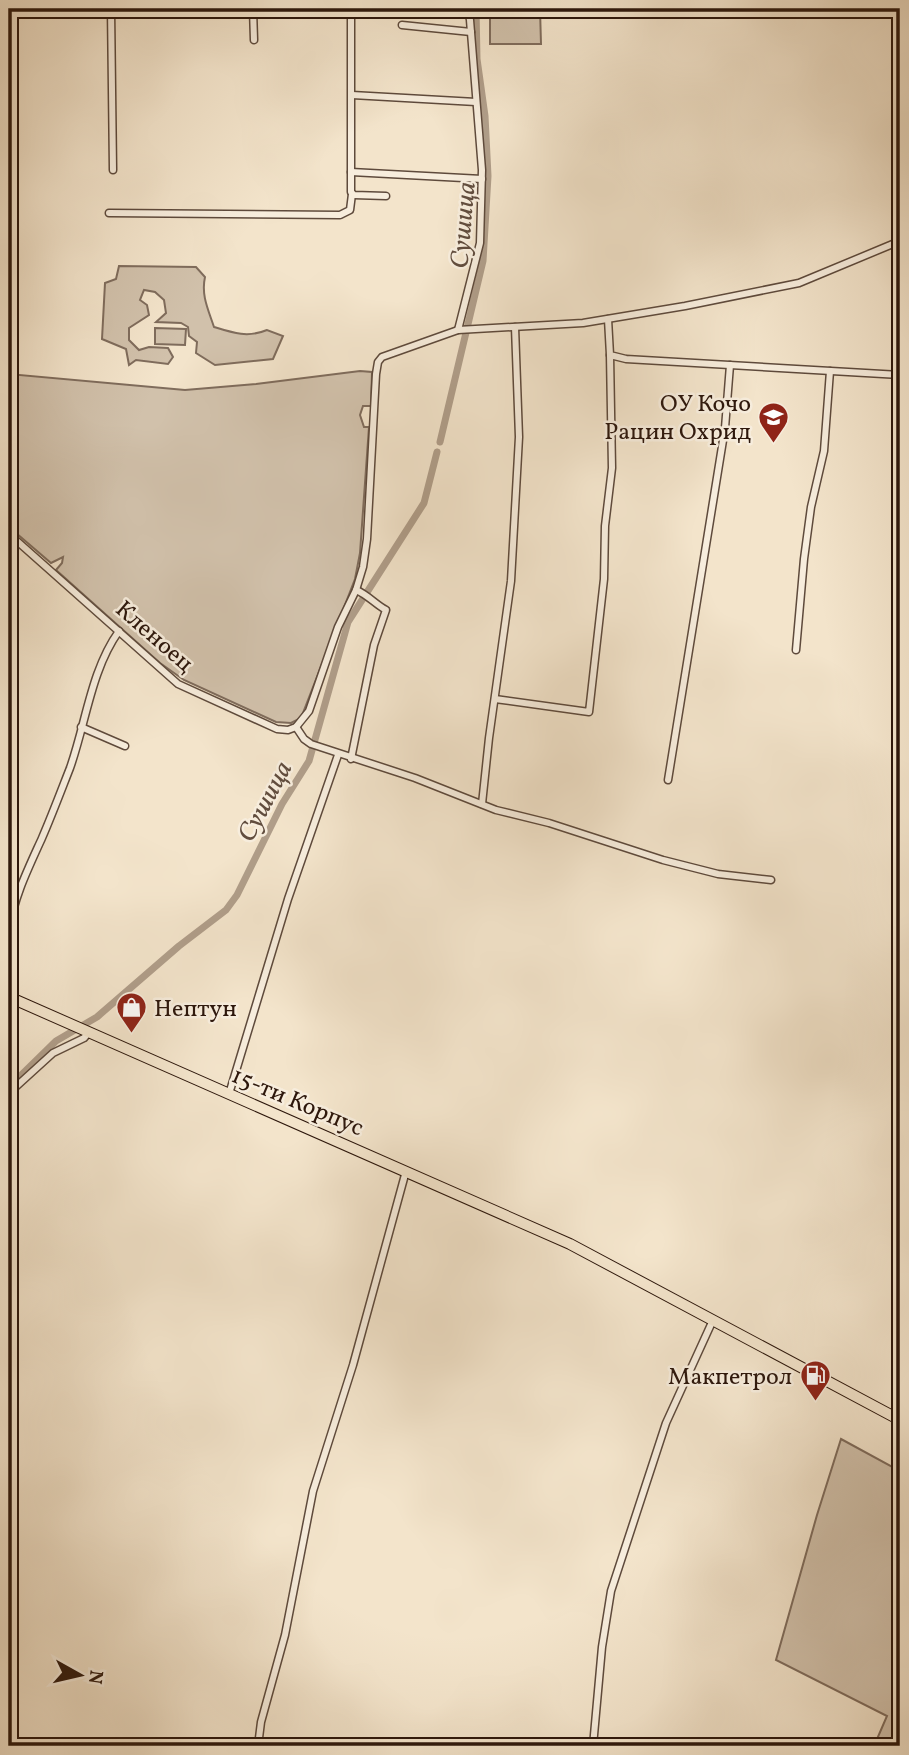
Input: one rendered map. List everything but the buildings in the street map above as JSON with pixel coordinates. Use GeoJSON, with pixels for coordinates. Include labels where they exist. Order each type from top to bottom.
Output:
{"type":"FeatureCollection","features":[{"type":"Feature","properties":{"kind":"main road","name":"15-ти Корпус"},"geometry":{"type":"LineString","coordinates":[[9,997],[570,1244],[900,1420]]}},
{"type":"Feature","properties":{"kind":"street"},"geometry":{"type":"LineString","coordinates":[[113,170],[111,10],[196,9]]}},
{"type":"Feature","properties":{"kind":"street"},"geometry":{"type":"LineString","coordinates":[[253,9],[254,40]]}},
{"type":"Feature","properties":{"kind":"street"},"geometry":{"type":"LineString","coordinates":[[109,213],[340,215],[350,210],[351,9]]}},
{"type":"Feature","properties":{"kind":"street"},"geometry":{"type":"LineString","coordinates":[[458,330],[480,243],[482,179],[468,9]]}},
{"type":"Feature","properties":{"kind":"street"},"geometry":{"type":"LineString","coordinates":[[402,25],[471,32]]}},
{"type":"Feature","properties":{"kind":"street"},"geometry":{"type":"LineString","coordinates":[[352,95],[476,102]]}},
{"type":"Feature","properties":{"kind":"street"},"geometry":{"type":"LineString","coordinates":[[352,172],[482,179]]}},
{"type":"Feature","properties":{"kind":"street"},"geometry":{"type":"LineString","coordinates":[[352,194],[386,196]]}},
{"type":"Feature","properties":{"kind":"street"},"geometry":{"type":"LineString","coordinates":[[771,880],[718,874],[496,810],[415,778],[311,744],[296,727],[309,711],[338,627],[356,590],[367,539],[378,362],[382,357],[458,330],[583,323],[799,283],[900,240]]}},
{"type":"Feature","properties":{"kind":"street"},"geometry":{"type":"LineString","coordinates":[[495,699],[589,712],[604,579],[605,526],[612,468],[608,319]]}},
{"type":"Feature","properties":{"kind":"street"},"geometry":{"type":"LineString","coordinates":[[482,804],[511,581],[519,402],[514,327]]}},
{"type":"Feature","properties":{"kind":"street"},"geometry":{"type":"LineString","coordinates":[[610,355],[635,359],[900,374]]}},
{"type":"Feature","properties":{"kind":"street"},"geometry":{"type":"LineString","coordinates":[[668,780],[725,428],[730,365]]}},
{"type":"Feature","properties":{"kind":"street"},"geometry":{"type":"LineString","coordinates":[[796,650],[811,507],[824,451],[830,370]]}},
{"type":"Feature","properties":{"kind":"street","name":"Кленоец"},"geometry":{"type":"LineString","coordinates":[[9,534],[161,670],[186,689],[277,729],[288,730],[296,727]]}},
{"type":"Feature","properties":{"kind":"street"},"geometry":{"type":"LineString","coordinates":[[351,758],[374,645],[386,610],[356,590]]}},
{"type":"Feature","properties":{"kind":"street"},"geometry":{"type":"LineString","coordinates":[[9,930],[22,881],[42,839],[70,767],[110,644],[119,631]]}},
{"type":"Feature","properties":{"kind":"street"},"geometry":{"type":"LineString","coordinates":[[81,727],[125,746]]}},
{"type":"Feature","properties":{"kind":"street"},"geometry":{"type":"LineString","coordinates":[[229,1094],[288,899],[338,755]]}},
{"type":"Feature","properties":{"kind":"street"},"geometry":{"type":"LineString","coordinates":[[9,1093],[52,1053],[84,1038],[87,1031]]}},
{"type":"Feature","properties":{"kind":"street"},"geometry":{"type":"LineString","coordinates":[[258,1746],[261,1722],[285,1635],[313,1491],[353,1365],[406,1171]]}},
{"type":"Feature","properties":{"kind":"street"},"geometry":{"type":"LineString","coordinates":[[593,1746],[602,1647],[611,1591],[666,1423],[713,1320]]}},
{"type":"Feature","properties":{"kind":"shaded area"},"geometry":{"type":"Polygon","coordinates":[[[490,9],[540,9],[541,44],[490,44],[490,9]]]}},
{"type":"Feature","properties":{"kind":"shaded area"},"geometry":{"type":"Polygon","coordinates":[[[119,266],[196,267],[205,277],[207,308],[214,327],[247,334],[267,330],[283,336],[273,359],[215,365],[196,353],[197,342],[189,336],[188,327],[181,323],[156,322],[166,313],[164,300],[155,292],[144,290],[140,300],[147,305],[149,315],[129,328],[129,340],[139,350],[149,347],[168,348],[173,357],[168,364],[136,360],[129,365],[126,349],[102,339],[105,283],[116,279],[119,266]]]}},
{"type":"Feature","properties":{"kind":"shaded area"},"geometry":{"type":"Polygon","coordinates":[[[155,328],[186,329],[185,345],[155,344],[155,328]]]}},
{"type":"Feature","properties":{"kind":"shaded area"},"geometry":{"type":"Polygon","coordinates":[[[360,371],[372,372],[371,406],[363,406],[360,415],[364,427],[369,427],[360,553],[355,579],[301,718],[291,723],[276,722],[184,680],[160,663],[56,570],[63,557],[51,563],[9,527],[9,374],[185,390],[360,371]]]}},
{"type":"Feature","properties":{"kind":"shaded area"},"geometry":{"type":"Polygon","coordinates":[[[841,1439],[900,1471],[900,1746],[874,1746],[887,1716],[776,1660],[841,1439]]]}},
{"type":"Feature","properties":{"kind":"waterway","name":"Сушица"},"geometry":{"type":"LineString","coordinates":[[440,442],[483,261],[488,176],[485,116],[477,59],[476,9]]}},
{"type":"Feature","properties":{"kind":"waterway","name":"Сушица"},"geometry":{"type":"LineString","coordinates":[[9,1087],[56,1041],[97,1017],[179,946],[226,910],[237,895],[282,804],[309,761],[348,622],[424,503],[437,452]]}},
{"type":"Feature","properties":{"kind":"place","name":"ОУ Кочо Рацин Охрид"},"geometry":{"type":"Point","coordinates":[774,444]}},
{"type":"Feature","properties":{"kind":"place","name":"Нептун"},"geometry":{"type":"Point","coordinates":[131,1035]}},
{"type":"Feature","properties":{"kind":"place","name":"Макпетрол"},"geometry":{"type":"Point","coordinates":[815,1403]}}]}
